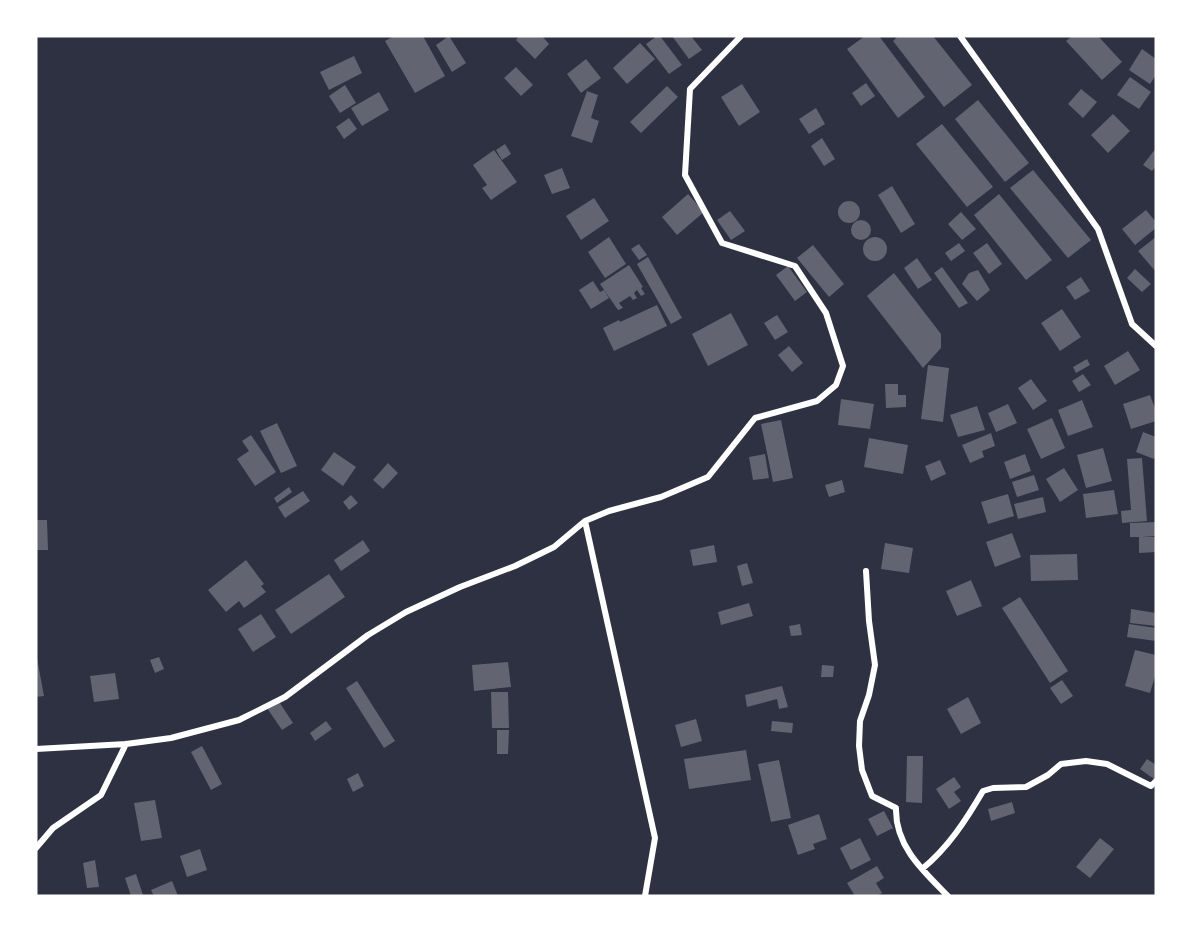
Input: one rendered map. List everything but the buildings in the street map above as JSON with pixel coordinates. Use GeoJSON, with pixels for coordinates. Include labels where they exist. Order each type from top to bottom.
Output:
{"type":"FeatureCollection","features":[{"type":"Feature","properties":{"kind":"street"},"geometry":{"type":"LineString","coordinates":[[36,749],[126,744],[171,738],[239,720],[285,697],[368,635],[406,612],[554,547],[585,521],[609,510],[661,497],[708,477],[755,418],[817,401],[836,385],[843,366],[826,313],[795,266],[722,243],[685,175],[690,89],[741,36]]}},
{"type":"Feature","properties":{"kind":"street"},"geometry":{"type":"LineString","coordinates":[[960,36],[1098,229],[1132,324],[1156,346]]}},
{"type":"Feature","properties":{"kind":"street"},"geometry":{"type":"LineString","coordinates":[[585,521],[655,838],[645,896]]}},
{"type":"Feature","properties":{"kind":"street"},"geometry":{"type":"LineString","coordinates":[[866,571],[869,621],[875,664],[869,695],[860,721],[859,746],[862,770],[872,796],[897,808],[896,822],[904,846],[921,869],[948,896]]}},
{"type":"Feature","properties":{"kind":"street"},"geometry":{"type":"LineString","coordinates":[[36,848],[53,828],[101,795],[126,744]]}},
{"type":"Feature","properties":{"kind":"street"},"geometry":{"type":"LineString","coordinates":[[921,869],[936,858],[962,825],[982,791],[993,788],[1026,787],[1048,775],[1061,764],[1086,761],[1107,764],[1150,786],[1156,781]]}}]}
